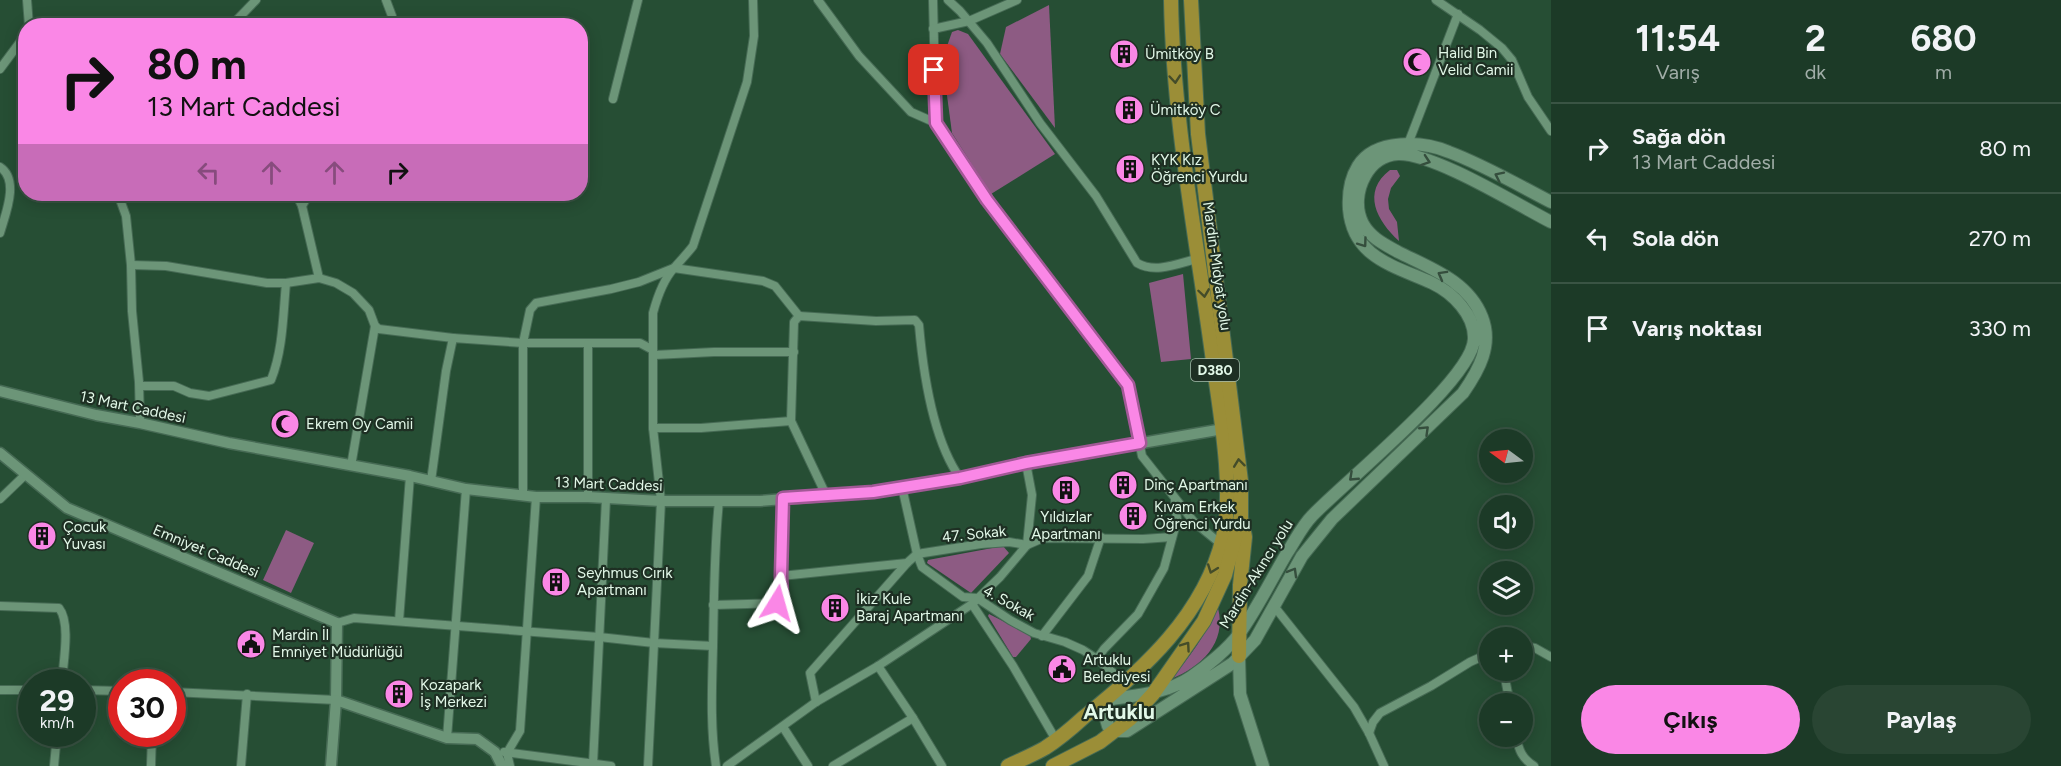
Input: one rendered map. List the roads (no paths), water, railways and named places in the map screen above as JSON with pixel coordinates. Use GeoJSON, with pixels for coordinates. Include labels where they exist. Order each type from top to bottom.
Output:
{"type":"FeatureCollection","features":[{"type":"Feature","properties":{"kind":"highway","name":"Mardin-Midyat yolu"},"geometry":{"type":"LineString","coordinates":[[1008,766],[1056,740],[1106,700],[1174,635],[1205,587],[1221,544],[1227,488],[1222,429],[1200,258],[1180,133],[1171,0]]}},
{"type":"Feature","properties":{"kind":"highway","name":"Mardin-Midyat yolu"},"geometry":{"type":"LineString","coordinates":[[1053,766],[1121,731],[1153,694],[1204,621],[1225,575],[1241,516],[1242,480],[1198,134],[1191,0]]}},
{"type":"Feature","properties":{"kind":"highway"},"geometry":{"type":"LineString","coordinates":[[1239,657],[1240,585],[1245,537],[1241,516]]}},
{"type":"Feature","properties":{"kind":"main road","name":"Mardin-Akıncı yolu"},"geometry":{"type":"LineString","coordinates":[[1106,700],[1153,694],[1190,678],[1238,635],[1310,518],[1419,416],[1460,371],[1474,342],[1473,322],[1458,302],[1434,284],[1396,269],[1371,254],[1359,239],[1350,218],[1348,199],[1352,178],[1359,164],[1372,151],[1391,145],[1408,144],[1447,151],[1551,202]]}},
{"type":"Feature","properties":{"kind":"main road","name":"Mardin-Akıncı yolu"},"geometry":{"type":"LineString","coordinates":[[1121,731],[1233,663],[1239,657],[1255,640],[1302,556],[1332,519],[1463,393],[1478,370],[1485,349],[1485,327],[1476,303],[1451,280],[1378,241],[1364,225],[1360,217],[1358,201],[1366,174],[1378,160],[1386,156],[1400,154],[1424,159],[1467,178],[1551,222]]}},
{"type":"Feature","properties":{"kind":"main road"},"geometry":{"type":"LineString","coordinates":[[1239,657],[1240,694],[1263,766]]}},
{"type":"Feature","properties":{"kind":"main road"},"geometry":{"type":"LineString","coordinates":[[1106,700],[1105,719],[1108,726],[1121,731]]}},
{"type":"Feature","properties":{"kind":"street"},"geometry":{"type":"LineString","coordinates":[[27,0],[28,18]]}},
{"type":"Feature","properties":{"kind":"street"},"geometry":{"type":"LineString","coordinates":[[239,18],[256,0]]}},
{"type":"Feature","properties":{"kind":"street"},"geometry":{"type":"LineString","coordinates":[[386,0],[392,18]]}},
{"type":"Feature","properties":{"kind":"street"},"geometry":{"type":"LineString","coordinates":[[613,99],[638,0]]}},
{"type":"Feature","properties":{"kind":"street"},"geometry":{"type":"LineString","coordinates":[[523,496],[523,343],[530,310],[536,303],[639,282],[674,268],[693,246],[747,82],[754,36],[753,0]]}},
{"type":"Feature","properties":{"kind":"street"},"geometry":{"type":"LineString","coordinates":[[818,0],[859,56],[911,112],[936,123]]}},
{"type":"Feature","properties":{"kind":"street"},"geometry":{"type":"LineString","coordinates":[[933,0],[936,123],[987,200],[1128,385],[1142,456],[1194,522],[1221,544]]}},
{"type":"Feature","properties":{"kind":"street"},"geometry":{"type":"LineString","coordinates":[[948,0],[987,43],[1040,123],[1096,196],[1137,263],[1145,268],[1154,269],[1200,258]]}},
{"type":"Feature","properties":{"kind":"street"},"geometry":{"type":"LineString","coordinates":[[933,29],[969,21],[1017,0]]}},
{"type":"Feature","properties":{"kind":"street"},"geometry":{"type":"LineString","coordinates":[[1436,0],[1502,48],[1512,60],[1528,97],[1551,131]]}},
{"type":"Feature","properties":{"kind":"street"},"geometry":{"type":"LineString","coordinates":[[1408,144],[1458,14]]}},
{"type":"Feature","properties":{"kind":"street"},"geometry":{"type":"LineString","coordinates":[[0,69],[18,45]]}},
{"type":"Feature","properties":{"kind":"street"},"geometry":{"type":"LineString","coordinates":[[0,167],[10,179],[9,202],[0,233]]}},
{"type":"Feature","properties":{"kind":"street"},"geometry":{"type":"LineString","coordinates":[[0,182],[10,179]]}},
{"type":"Feature","properties":{"kind":"street"},"geometry":{"type":"LineString","coordinates":[[121,201],[126,216],[132,311],[140,386],[140,423]]}},
{"type":"Feature","properties":{"kind":"street"},"geometry":{"type":"LineString","coordinates":[[300,201],[319,278]]}},
{"type":"Feature","properties":{"kind":"street"},"geometry":{"type":"LineString","coordinates":[[302,206],[305,201]]}},
{"type":"Feature","properties":{"kind":"street"},"geometry":{"type":"LineString","coordinates":[[130,265],[166,266],[267,283],[286,283],[319,278],[336,283],[353,293],[369,309],[375,326],[351,466]]}},
{"type":"Feature","properties":{"kind":"street"},"geometry":{"type":"LineString","coordinates":[[674,268],[763,280],[775,286],[799,316],[876,321],[915,320],[919,325],[930,400],[952,466],[960,478]]}},
{"type":"Feature","properties":{"kind":"street"},"geometry":{"type":"LineString","coordinates":[[648,766],[661,501],[653,428],[654,313],[657,299],[674,268]]}},
{"type":"Feature","properties":{"kind":"street"},"geometry":{"type":"LineString","coordinates":[[140,386],[174,386],[190,393],[209,396],[271,380],[280,344],[286,283]]}},
{"type":"Feature","properties":{"kind":"street"},"geometry":{"type":"LineString","coordinates":[[799,316],[794,322],[791,420],[826,495]]}},
{"type":"Feature","properties":{"kind":"street"},"geometry":{"type":"LineString","coordinates":[[375,326],[379,329],[453,338],[523,343],[640,343],[653,352],[794,352]]}},
{"type":"Feature","properties":{"kind":"street"},"geometry":{"type":"LineString","coordinates":[[431,481],[446,371],[453,338]]}},
{"type":"Feature","properties":{"kind":"street"},"geometry":{"type":"LineString","coordinates":[[588,344],[588,497]]}},
{"type":"Feature","properties":{"kind":"street","name":"13 Mart Caddesi"},"geometry":{"type":"LineString","coordinates":[[0,391],[96,415],[229,443],[466,489],[536,497],[661,501],[760,501],[873,492],[1222,429]]}},
{"type":"Feature","properties":{"kind":"street"},"geometry":{"type":"LineString","coordinates":[[653,428],[700,428],[791,420]]}},
{"type":"Feature","properties":{"kind":"street","name":"Emniyet Caddesi"},"geometry":{"type":"LineString","coordinates":[[0,453],[67,508],[337,623]]}},
{"type":"Feature","properties":{"kind":"street"},"geometry":{"type":"LineString","coordinates":[[727,766],[816,702],[878,666],[975,601],[1000,577],[1027,545],[1032,495],[1026,463]]}},
{"type":"Feature","properties":{"kind":"street"},"geometry":{"type":"LineString","coordinates":[[0,499],[25,474]]}},
{"type":"Feature","properties":{"kind":"street"},"geometry":{"type":"LineString","coordinates":[[399,621],[410,477]]}},
{"type":"Feature","properties":{"kind":"street","name":"4. Sokak"},"geometry":{"type":"LineString","coordinates":[[902,487],[922,567],[963,597],[1042,636],[1065,642],[1097,659],[1124,682]]}},
{"type":"Feature","properties":{"kind":"street"},"geometry":{"type":"LineString","coordinates":[[447,738],[466,489]]}},
{"type":"Feature","properties":{"kind":"street"},"geometry":{"type":"LineString","coordinates":[[510,766],[507,753],[520,731],[536,497]]}},
{"type":"Feature","properties":{"kind":"street"},"geometry":{"type":"LineString","coordinates":[[713,605],[777,603],[782,596],[783,498]]}},
{"type":"Feature","properties":{"kind":"street"},"geometry":{"type":"LineString","coordinates":[[592,764],[606,499]]}},
{"type":"Feature","properties":{"kind":"street"},"geometry":{"type":"LineString","coordinates":[[1097,659],[1138,614],[1164,568],[1177,520],[1175,499]]}},
{"type":"Feature","properties":{"kind":"street"},"geometry":{"type":"LineString","coordinates":[[716,766],[711,702],[715,540],[719,501]]}},
{"type":"Feature","properties":{"kind":"street"},"geometry":{"type":"LineString","coordinates":[[1042,636],[1088,576],[1101,537]]}},
{"type":"Feature","properties":{"kind":"street","name":"47. Sokak"},"geometry":{"type":"LineString","coordinates":[[917,554],[981,544],[1009,542],[1027,545],[1043,538],[1156,539],[1172,537]]}},
{"type":"Feature","properties":{"kind":"street"},"geometry":{"type":"LineString","coordinates":[[816,702],[810,673],[917,554]]}},
{"type":"Feature","properties":{"kind":"street"},"geometry":{"type":"LineString","coordinates":[[781,576],[907,563]]}},
{"type":"Feature","properties":{"kind":"street"},"geometry":{"type":"LineString","coordinates":[[975,601],[1056,740]]}},
{"type":"Feature","properties":{"kind":"street"},"geometry":{"type":"LineString","coordinates":[[0,606],[59,608],[64,614],[66,624],[63,669]]}},
{"type":"Feature","properties":{"kind":"street"},"geometry":{"type":"LineString","coordinates":[[1274,606],[1354,707],[1370,733],[1384,766]]}},
{"type":"Feature","properties":{"kind":"street"},"geometry":{"type":"LineString","coordinates":[[332,766],[339,702],[337,623],[354,618],[654,643],[713,645]]}},
{"type":"Feature","properties":{"kind":"street"},"geometry":{"type":"LineString","coordinates":[[1533,648],[1551,657]]}},
{"type":"Feature","properties":{"kind":"street"},"geometry":{"type":"LineString","coordinates":[[1370,733],[1373,722],[1380,713],[1470,662],[1479,659]]}},
{"type":"Feature","properties":{"kind":"street"},"geometry":{"type":"LineString","coordinates":[[878,666],[942,766]]}},
{"type":"Feature","properties":{"kind":"street"},"geometry":{"type":"LineString","coordinates":[[0,690],[18,690]]}},
{"type":"Feature","properties":{"kind":"street"},"geometry":{"type":"LineString","coordinates":[[186,692],[247,694],[339,702],[447,738],[477,739],[507,753],[611,766]]}},
{"type":"Feature","properties":{"kind":"street"},"geometry":{"type":"LineString","coordinates":[[242,766],[247,694]]}},
{"type":"Feature","properties":{"kind":"street"},"geometry":{"type":"LineString","coordinates":[[833,766],[913,718]]}},
{"type":"Feature","properties":{"kind":"street"},"geometry":{"type":"LineString","coordinates":[[783,727],[808,766]]}},
{"type":"Feature","properties":{"kind":"street"},"geometry":{"type":"LineString","coordinates":[[485,744],[495,753],[502,766]]}},
{"type":"Feature","properties":{"kind":"street"},"geometry":{"type":"LineString","coordinates":[[54,766],[56,747]]}},
{"type":"Feature","properties":{"kind":"street"},"geometry":{"type":"LineString","coordinates":[[151,766],[152,747]]}},
{"type":"Feature","properties":{"kind":"street"},"geometry":{"type":"LineString","coordinates":[[1518,747],[1525,760],[1534,766]]}},
{"type":"Feature","properties":{"kind":"place","name":"Ümitköy B"},"geometry":{"type":"Point","coordinates":[1124,54]}},
{"type":"Feature","properties":{"kind":"place","name":"Halid Bin Velid Camii"},"geometry":{"type":"Point","coordinates":[1417,62]}},
{"type":"Feature","properties":{"kind":"place","name":"Ümitköy C"},"geometry":{"type":"Point","coordinates":[1129,110]}},
{"type":"Feature","properties":{"kind":"place","name":"KYK Kız Öğrenci Yurdu"},"geometry":{"type":"Point","coordinates":[1130,169]}},
{"type":"Feature","properties":{"kind":"place","name":"Ekrem Oy Camii"},"geometry":{"type":"Point","coordinates":[285,424]}},
{"type":"Feature","properties":{"kind":"place","name":"Dinç Apartmanı"},"geometry":{"type":"Point","coordinates":[1123,485]}},
{"type":"Feature","properties":{"kind":"place","name":"Yıldızlar Apartmanı"},"geometry":{"type":"Point","coordinates":[1066,490]}},
{"type":"Feature","properties":{"kind":"place","name":"Kıvam Erkek Öğrenci Yurdu"},"geometry":{"type":"Point","coordinates":[1133,516]}},
{"type":"Feature","properties":{"kind":"place","name":"Çocuk Yuvası"},"geometry":{"type":"Point","coordinates":[42,536]}},
{"type":"Feature","properties":{"kind":"place","name":"Seyhmus Cırık Apartmanı"},"geometry":{"type":"Point","coordinates":[556,582]}},
{"type":"Feature","properties":{"kind":"place","name":"İkiz Kule Baraj Apartmanı"},"geometry":{"type":"Point","coordinates":[835,608]}},
{"type":"Feature","properties":{"kind":"place","name":"Mardin İl Emniyet Müdürlüğü"},"geometry":{"type":"Point","coordinates":[251,644]}},
{"type":"Feature","properties":{"kind":"place","name":"Artuklu Belediyesi"},"geometry":{"type":"Point","coordinates":[1062,669]}},
{"type":"Feature","properties":{"kind":"place","name":"Kozapark İş Merkezi"},"geometry":{"type":"Point","coordinates":[399,694]}},
{"type":"Feature","properties":{"kind":"district","name":"Artuklu"},"geometry":{"type":"Point","coordinates":[1119,712]}}]}
